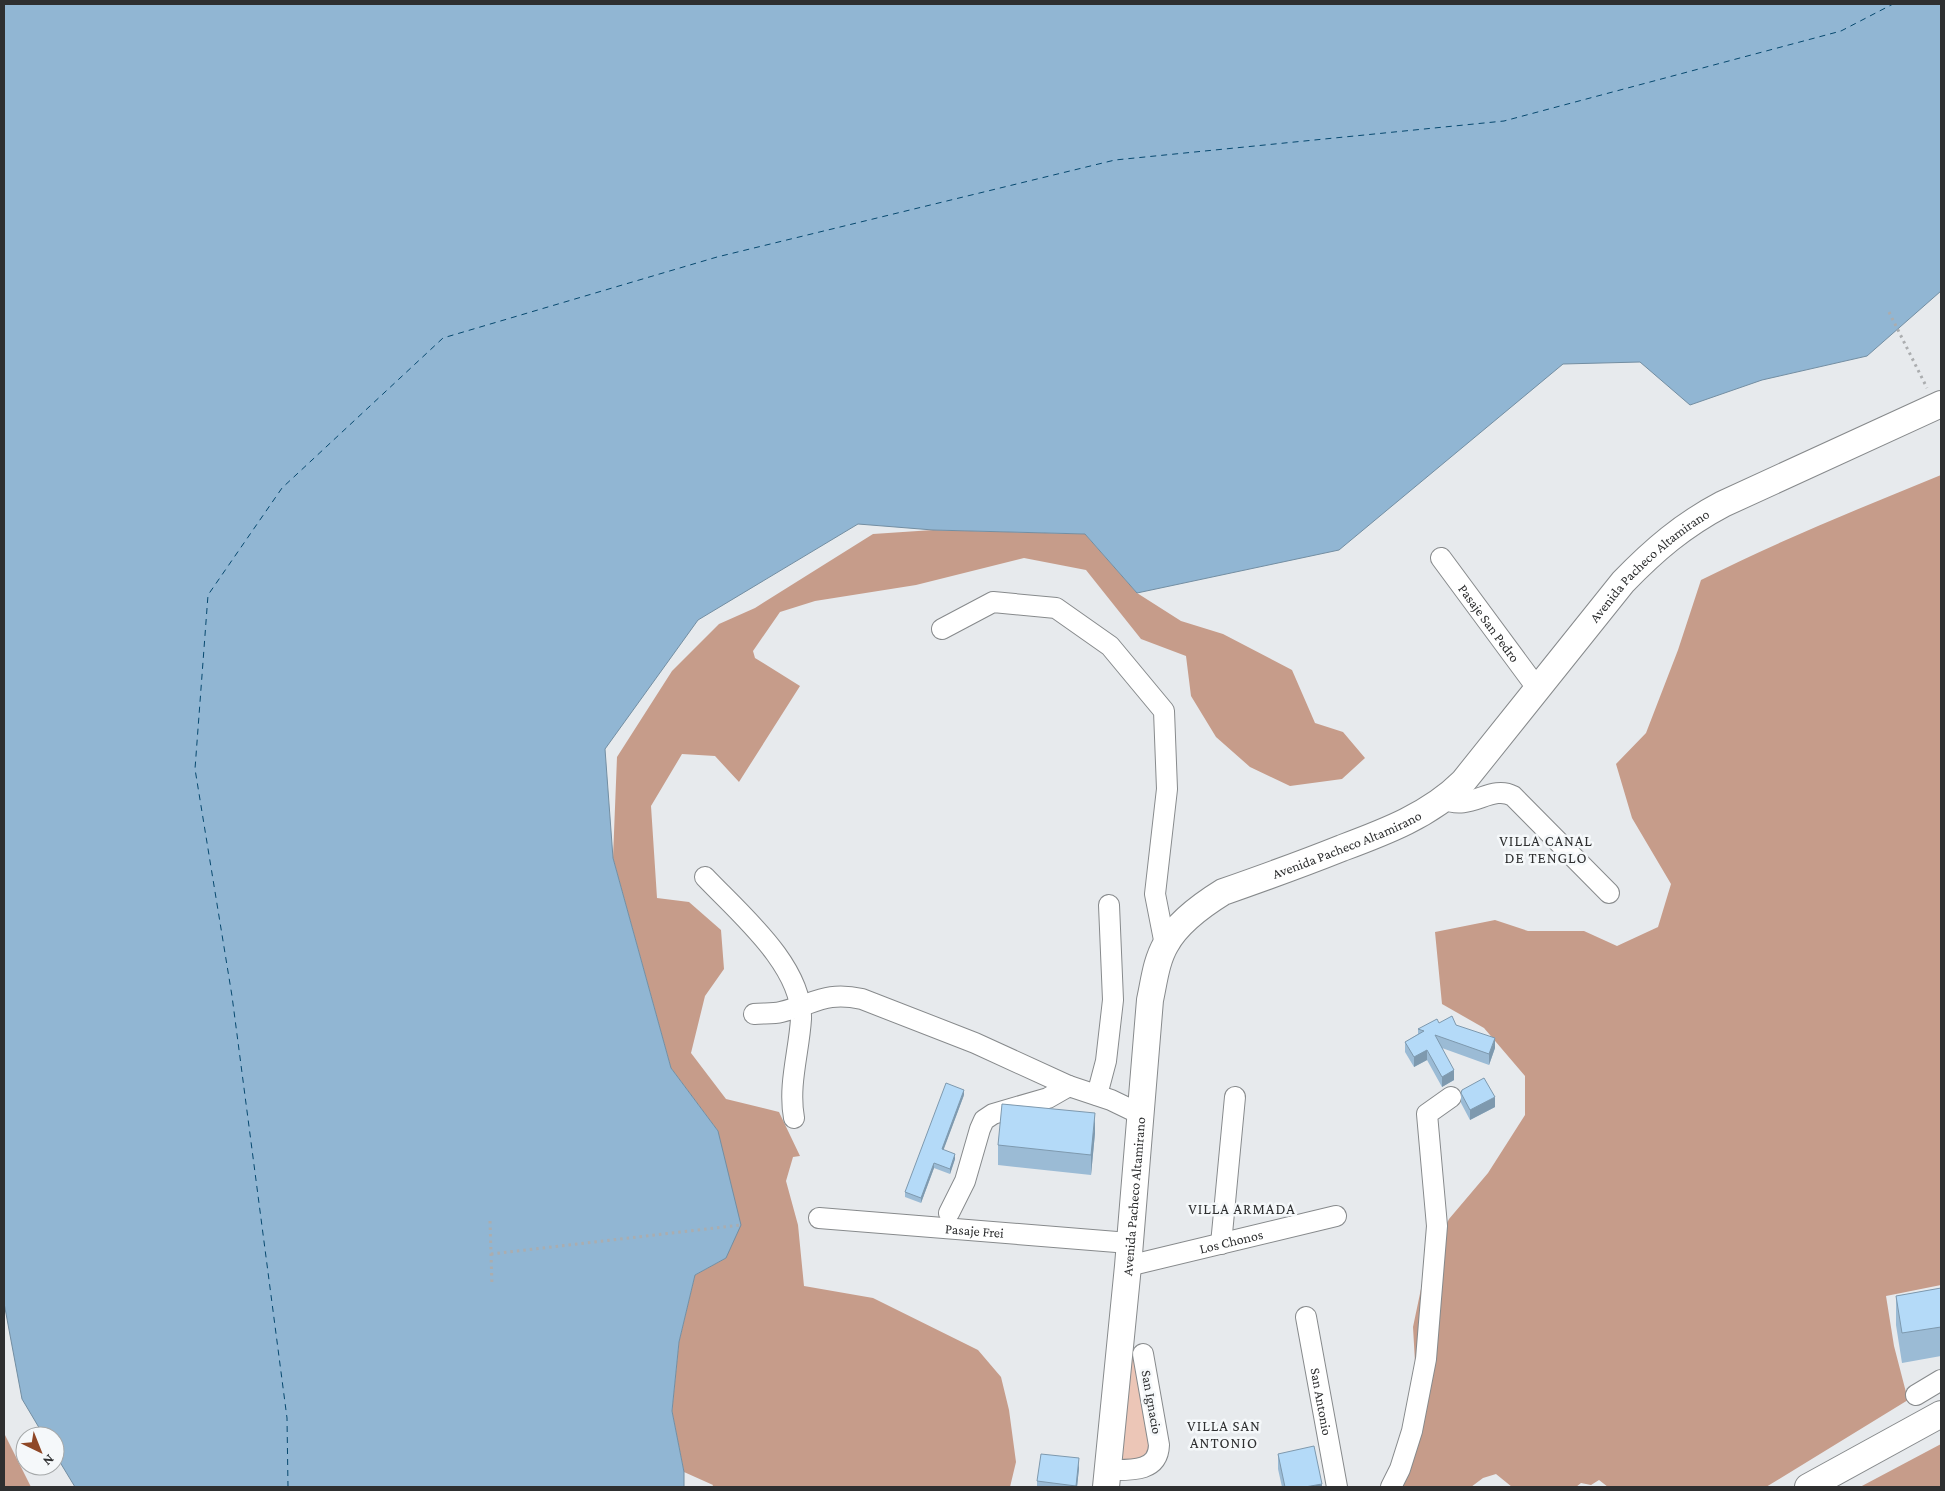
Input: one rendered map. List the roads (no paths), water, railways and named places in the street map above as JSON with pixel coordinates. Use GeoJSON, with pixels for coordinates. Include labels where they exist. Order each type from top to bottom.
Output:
{"type":"FeatureCollection","features":[{"type":"Feature","properties":{"kind":"main road","name":"Avenida Pacheco Altamirano"},"geometry":{"type":"LineString","coordinates":[[1107,1478],[1129,1254],[1150,1000],[1165,945],[1189,917],[1223,892],[1376,835],[1412,819],[1444,799],[1463,782],[1623,582],[1644,560],[1694,519],[1939,405]]}},
{"type":"Feature","properties":{"kind":"main road"},"geometry":{"type":"LineString","coordinates":[[1808,1487],[1941,1414]]}},
{"type":"Feature","properties":{"kind":"street","name":"Pasaje San Pedro"},"geometry":{"type":"LineString","coordinates":[[1441,558],[1538,688]]}},
{"type":"Feature","properties":{"kind":"street"},"geometry":{"type":"LineString","coordinates":[[942,629],[993,602],[1056,608],[1110,646],[1164,711],[1167,788],[1155,894],[1165,945]]}},
{"type":"Feature","properties":{"kind":"street"},"geometry":{"type":"LineString","coordinates":[[1444,799],[1456,804],[1501,792],[1513,796],[1609,893]]}},
{"type":"Feature","properties":{"kind":"street"},"geometry":{"type":"LineString","coordinates":[[705,877],[764,940],[778,958],[797,991],[800,1020],[793,1084],[792,1106],[794,1118]]}},
{"type":"Feature","properties":{"kind":"street"},"geometry":{"type":"LineString","coordinates":[[1097,1095],[1110,1037],[1113,1000],[1109,905]]}},
{"type":"Feature","properties":{"kind":"street"},"geometry":{"type":"LineString","coordinates":[[754,1014],[779,1012],[828,996],[849,996],[862,999],[975,1044],[1069,1086],[1121,1104],[1140,1114]]}},
{"type":"Feature","properties":{"kind":"street"},"geometry":{"type":"LineString","coordinates":[[949,1213],[965,1181],[984,1120],[993,1114],[1048,1098],[1069,1086]]}},
{"type":"Feature","properties":{"kind":"street"},"geometry":{"type":"LineString","coordinates":[[1221,1244],[1235,1097]]}},
{"type":"Feature","properties":{"kind":"street"},"geometry":{"type":"LineString","coordinates":[[1391,1487],[1400,1469],[1412,1431],[1426,1359],[1437,1226],[1427,1114],[1451,1097]]}},
{"type":"Feature","properties":{"kind":"street","name":"Los Chonos"},"geometry":{"type":"LineString","coordinates":[[1129,1254],[1221,1244],[1336,1216]]}},
{"type":"Feature","properties":{"kind":"street","name":"Pasaje Frei"},"geometry":{"type":"LineString","coordinates":[[819,1218],[1129,1254]]}},
{"type":"Feature","properties":{"kind":"street","name":"San Antonio"},"geometry":{"type":"LineString","coordinates":[[1306,1317],[1337,1487]]}},
{"type":"Feature","properties":{"kind":"street","name":"San Ignacio"},"geometry":{"type":"LineString","coordinates":[[1107,1478],[1128,1470],[1144,1467],[1153,1462],[1159,1453],[1143,1354]]}},
{"type":"Feature","properties":{"kind":"street"},"geometry":{"type":"LineString","coordinates":[[1916,1395],[1941,1380]]}},
{"type":"Feature","properties":{"kind":"water"},"geometry":{"type":"Polygon","coordinates":[[[4,4],[1941,4],[1941,291],[1867,356],[1762,380],[1690,405],[1640,362],[1563,364],[1339,550],[1137,593],[1085,534],[933,530],[858,524],[698,620],[605,749],[613,858],[671,1068],[718,1131],[741,1225],[726,1258],[695,1275],[679,1342],[672,1411],[684,1472],[684,1487],[75,1487],[65,1470],[65,1426],[38,1426],[22,1399],[4,1303],[4,4]]]}},
{"type":"Feature","properties":{"kind":"district","name":"VILLA CANAL DE TENGLO"},"geometry":{"type":"Point","coordinates":[1546,850]}},
{"type":"Feature","properties":{"kind":"district","name":"VILLA ARMADA"},"geometry":{"type":"Point","coordinates":[1242,1209]}},
{"type":"Feature","properties":{"kind":"district","name":"VILLA SAN ANTONIO"},"geometry":{"type":"Point","coordinates":[1224,1434]}}]}
